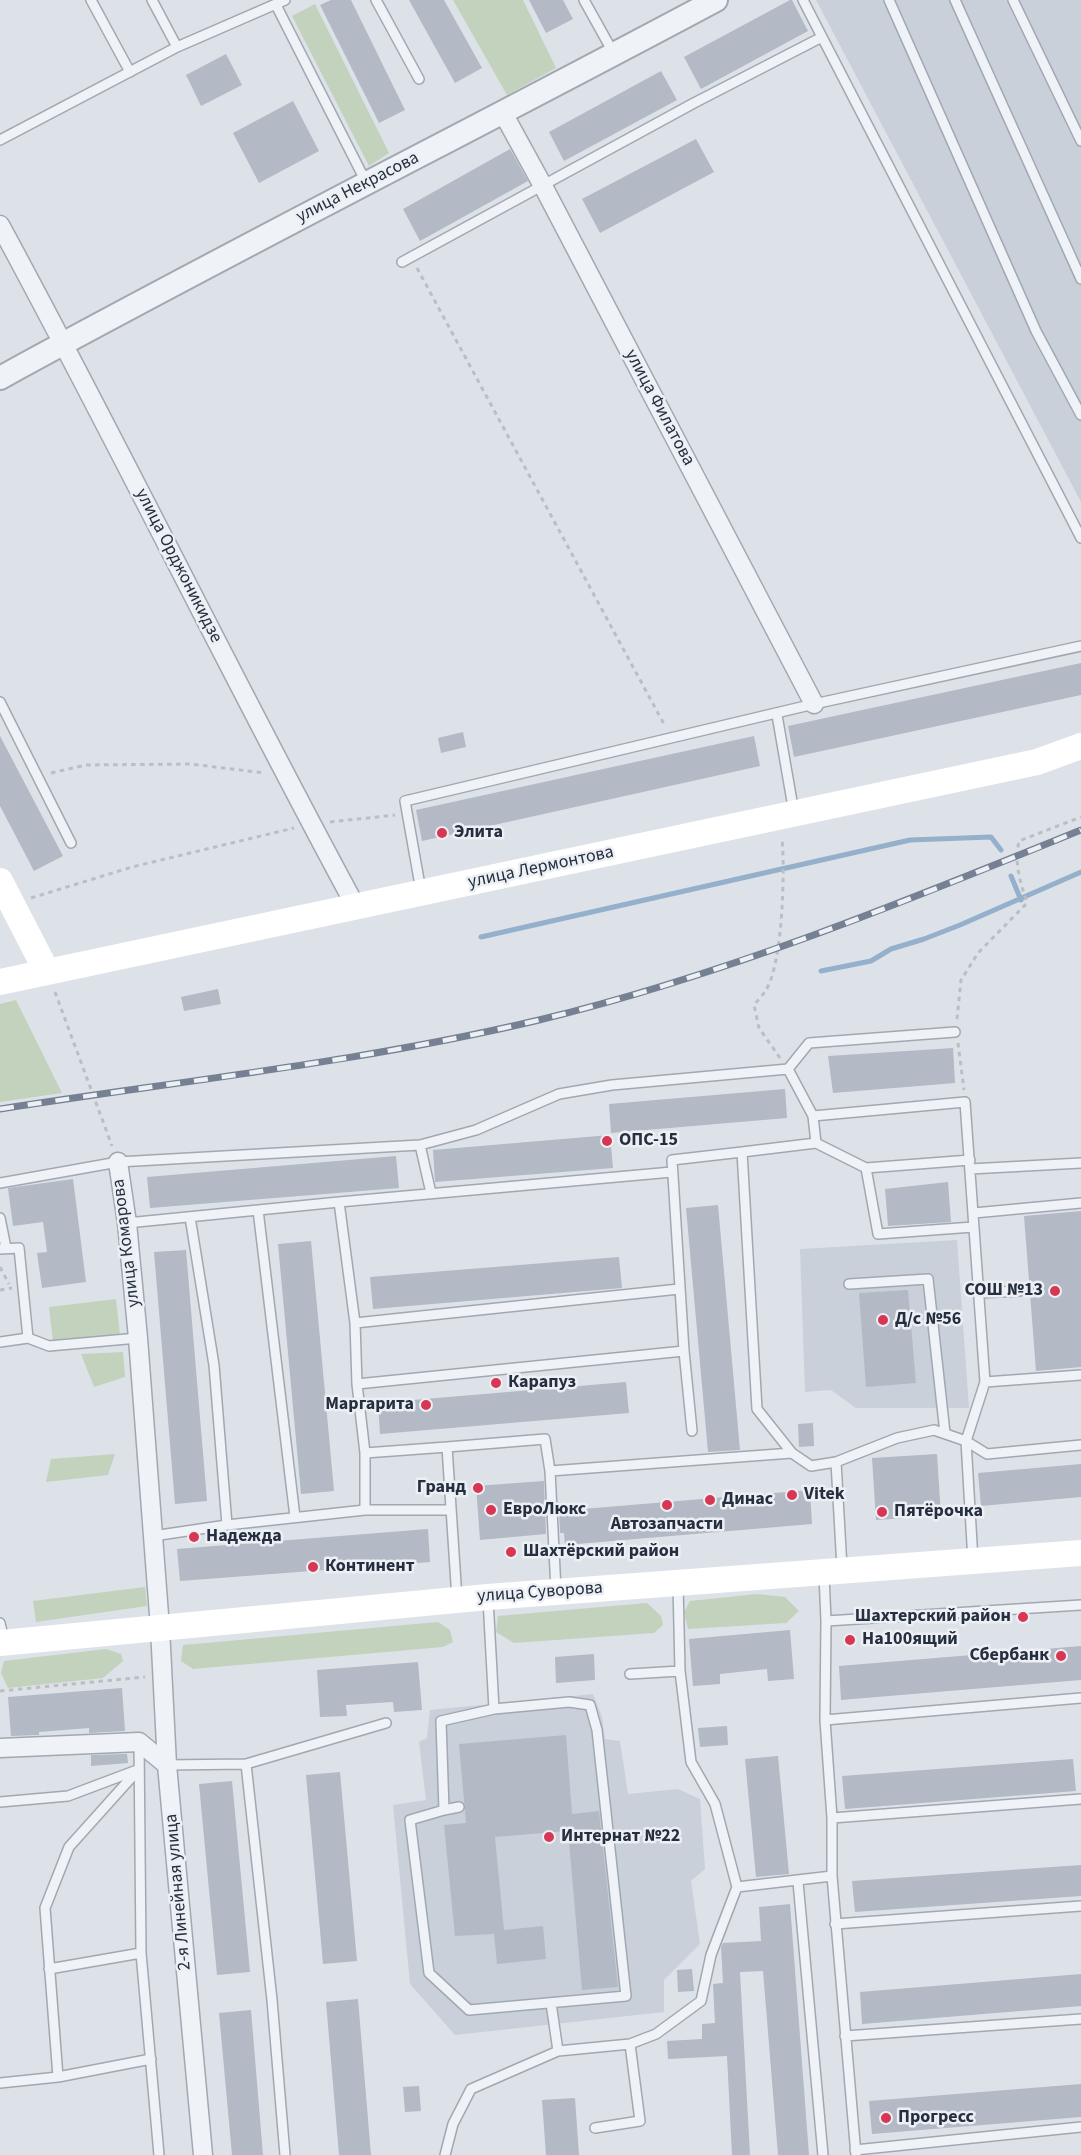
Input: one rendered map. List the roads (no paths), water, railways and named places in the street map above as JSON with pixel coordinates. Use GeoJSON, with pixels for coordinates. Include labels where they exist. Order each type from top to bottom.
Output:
{"type":"FeatureCollection","features":[{"type":"Feature","properties":{"kind":"main road","name":"улица Лермонтова"},"geometry":{"type":"LineString","coordinates":[[0,982],[1037,762],[1081,746]]}},
{"type":"Feature","properties":{"kind":"main road"},"geometry":{"type":"LineString","coordinates":[[0,881],[47,972]]}},
{"type":"Feature","properties":{"kind":"main road","name":"улица Суворова"},"geometry":{"type":"LineString","coordinates":[[1,1636],[160,1628],[457,1599],[678,1581],[1081,1553]]}},
{"type":"Feature","properties":{"kind":"street","name":"улица Некрасова"},"geometry":{"type":"LineString","coordinates":[[0,378],[716,0]]}},
{"type":"Feature","properties":{"kind":"street","name":"улица Филатова"},"geometry":{"type":"LineString","coordinates":[[503,114],[543,186],[814,704]]}},
{"type":"Feature","properties":{"kind":"street","name":"улица Орджоникидзе"},"geometry":{"type":"LineString","coordinates":[[0,225],[64,343],[285,775],[356,907]]}},
{"type":"Feature","properties":{"kind":"street","name":"улица Комарова"},"geometry":{"type":"LineString","coordinates":[[118,1162],[127,1223],[138,1338],[160,1628]]}},
{"type":"Feature","properties":{"kind":"street","name":"2-я Линейная улица"},"geometry":{"type":"LineString","coordinates":[[160,1628],[167,1764],[203,2155]]}},
{"type":"Feature","properties":{"kind":"street"},"geometry":{"type":"LineString","coordinates":[[0,1748],[139,1742],[167,1764]]}},
{"type":"Feature","properties":{"kind":"lane"},"geometry":{"type":"LineString","coordinates":[[91,0],[130,72]]}},
{"type":"Feature","properties":{"kind":"lane"},"geometry":{"type":"LineString","coordinates":[[152,0],[177,47]]}},
{"type":"Feature","properties":{"kind":"lane"},"geometry":{"type":"LineString","coordinates":[[376,0],[419,79]]}},
{"type":"Feature","properties":{"kind":"lane"},"geometry":{"type":"LineString","coordinates":[[584,0],[614,54]]}},
{"type":"Feature","properties":{"kind":"lane"},"geometry":{"type":"LineString","coordinates":[[803,0],[1081,538]]}},
{"type":"Feature","properties":{"kind":"lane"},"geometry":{"type":"LineString","coordinates":[[889,0],[1036,331],[1081,415]]}},
{"type":"Feature","properties":{"kind":"lane"},"geometry":{"type":"LineString","coordinates":[[955,0],[1081,279]]}},
{"type":"Feature","properties":{"kind":"lane"},"geometry":{"type":"LineString","coordinates":[[1013,0],[1081,141]]}},
{"type":"Feature","properties":{"kind":"lane"},"geometry":{"type":"LineString","coordinates":[[0,140],[177,47],[281,2],[367,183]]}},
{"type":"Feature","properties":{"kind":"lane"},"geometry":{"type":"LineString","coordinates":[[402,262],[694,103],[822,37]]}},
{"type":"Feature","properties":{"kind":"lane"},"geometry":{"type":"LineString","coordinates":[[421,894],[405,801],[814,704],[1081,646]]}},
{"type":"Feature","properties":{"kind":"lane"},"geometry":{"type":"LineString","coordinates":[[0,702],[71,843]]}},
{"type":"Feature","properties":{"kind":"lane"},"geometry":{"type":"LineString","coordinates":[[777,714],[795,813]]}},
{"type":"Feature","properties":{"kind":"lane"},"geometry":{"type":"LineString","coordinates":[[0,1183],[118,1162],[420,1145],[477,1130],[559,1094],[612,1085],[788,1069],[809,1043],[956,1032]]}},
{"type":"Feature","properties":{"kind":"lane"},"geometry":{"type":"LineString","coordinates":[[788,1069],[813,1116],[816,1143]]}},
{"type":"Feature","properties":{"kind":"lane"},"geometry":{"type":"LineString","coordinates":[[813,1116],[965,1102],[985,1382],[966,1442],[973,1561]]}},
{"type":"Feature","properties":{"kind":"lane"},"geometry":{"type":"LineString","coordinates":[[692,1431],[679,1289],[672,1160],[816,1143],[866,1168],[1081,1163]]}},
{"type":"Feature","properties":{"kind":"lane"},"geometry":{"type":"LineString","coordinates":[[420,1145],[431,1193]]}},
{"type":"Feature","properties":{"kind":"lane"},"geometry":{"type":"LineString","coordinates":[[742,1152],[757,1409],[792,1452],[811,1466],[836,1462],[897,1438],[934,1430],[966,1442],[987,1454],[1081,1445]]}},
{"type":"Feature","properties":{"kind":"lane"},"geometry":{"type":"LineString","coordinates":[[866,1168],[878,1234],[973,1227]]}},
{"type":"Feature","properties":{"kind":"lane"},"geometry":{"type":"LineString","coordinates":[[127,1223],[672,1172]]}},
{"type":"Feature","properties":{"kind":"lane"},"geometry":{"type":"LineString","coordinates":[[339,1202],[355,1323],[357,1384],[365,1453],[365,1510]]}},
{"type":"Feature","properties":{"kind":"lane"},"geometry":{"type":"LineString","coordinates":[[974,1213],[1081,1203]]}},
{"type":"Feature","properties":{"kind":"lane"},"geometry":{"type":"LineString","coordinates":[[258,1210],[295,1517]]}},
{"type":"Feature","properties":{"kind":"lane"},"geometry":{"type":"LineString","coordinates":[[190,1217],[214,1365],[227,1525]]}},
{"type":"Feature","properties":{"kind":"lane"},"geometry":{"type":"LineString","coordinates":[[0,1218],[3,1249],[20,1248],[28,1338]]}},
{"type":"Feature","properties":{"kind":"lane"},"geometry":{"type":"LineString","coordinates":[[849,1284],[928,1279],[945,1433]]}},
{"type":"Feature","properties":{"kind":"lane"},"geometry":{"type":"LineString","coordinates":[[355,1323],[679,1289]]}},
{"type":"Feature","properties":{"kind":"lane"},"geometry":{"type":"LineString","coordinates":[[980,1293],[1020,1291]]}},
{"type":"Feature","properties":{"kind":"lane"},"geometry":{"type":"LineString","coordinates":[[0,1342],[28,1338],[49,1346],[138,1338]]}},
{"type":"Feature","properties":{"kind":"lane"},"geometry":{"type":"LineString","coordinates":[[357,1384],[684,1351]]}},
{"type":"Feature","properties":{"kind":"lane"},"geometry":{"type":"LineString","coordinates":[[985,1382],[1081,1375]]}},
{"type":"Feature","properties":{"kind":"lane"},"geometry":{"type":"LineString","coordinates":[[365,1453],[545,1439],[550,1471],[556,1592]]}},
{"type":"Feature","properties":{"kind":"lane"},"geometry":{"type":"LineString","coordinates":[[447,1447],[457,1599]]}},
{"type":"Feature","properties":{"kind":"lane"},"geometry":{"type":"LineString","coordinates":[[550,1471],[792,1452]]}},
{"type":"Feature","properties":{"kind":"lane"},"geometry":{"type":"LineString","coordinates":[[836,1462],[833,1572],[826,1621],[825,1720],[832,1818],[835,1924],[856,2152],[1081,2127]]}},
{"type":"Feature","properties":{"kind":"lane"},"geometry":{"type":"LineString","coordinates":[[153,1536],[227,1525],[365,1510],[451,1510]]}},
{"type":"Feature","properties":{"kind":"lane"},"geometry":{"type":"LineString","coordinates":[[445,2155],[453,2124],[471,2089],[558,2051],[630,2044],[657,2034],[700,2001],[711,1955],[737,1887],[715,1804],[691,1762],[680,1671],[678,1581]]}},
{"type":"Feature","properties":{"kind":"lane"},"geometry":{"type":"LineString","coordinates":[[488,1597],[494,1709]]}},
{"type":"Feature","properties":{"kind":"lane"},"geometry":{"type":"LineString","coordinates":[[826,1621],[1081,1605]]}},
{"type":"Feature","properties":{"kind":"lane"},"geometry":{"type":"LineString","coordinates":[[630,1674],[680,1671]]}},
{"type":"Feature","properties":{"kind":"lane"},"geometry":{"type":"LineString","coordinates":[[825,1720],[1081,1698]]}},
{"type":"Feature","properties":{"kind":"lane"},"geometry":{"type":"LineString","coordinates":[[444,1810],[441,1721],[494,1709],[569,1702],[590,1705],[597,1730],[626,1996],[469,2010],[429,1973],[410,1820],[459,1807]]}},
{"type":"Feature","properties":{"kind":"lane"},"geometry":{"type":"LineString","coordinates":[[167,1764],[246,1764],[386,1723]]}},
{"type":"Feature","properties":{"kind":"lane"},"geometry":{"type":"LineString","coordinates":[[139,1742],[141,1953],[159,2155]]}},
{"type":"Feature","properties":{"kind":"lane"},"geometry":{"type":"LineString","coordinates":[[246,1764],[272,2000],[285,2155]]}},
{"type":"Feature","properties":{"kind":"lane"},"geometry":{"type":"LineString","coordinates":[[0,1802],[68,1796],[139,1769]]}},
{"type":"Feature","properties":{"kind":"lane"},"geometry":{"type":"LineString","coordinates":[[58,2077],[45,1908],[69,1847],[139,1769]]}},
{"type":"Feature","properties":{"kind":"lane"},"geometry":{"type":"LineString","coordinates":[[832,1818],[1081,1799]]}},
{"type":"Feature","properties":{"kind":"lane"},"geometry":{"type":"LineString","coordinates":[[737,1887],[798,1882],[832,1876]]}},
{"type":"Feature","properties":{"kind":"lane"},"geometry":{"type":"LineString","coordinates":[[798,1882],[823,2155]]}},
{"type":"Feature","properties":{"kind":"lane"},"geometry":{"type":"LineString","coordinates":[[835,1924],[1081,1906]]}},
{"type":"Feature","properties":{"kind":"lane"},"geometry":{"type":"LineString","coordinates":[[49,1969],[141,1953]]}},
{"type":"Feature","properties":{"kind":"lane"},"geometry":{"type":"LineString","coordinates":[[550,2003],[558,2051]]}},
{"type":"Feature","properties":{"kind":"lane"},"geometry":{"type":"LineString","coordinates":[[845,2036],[1081,2019]]}},
{"type":"Feature","properties":{"kind":"lane"},"geometry":{"type":"LineString","coordinates":[[595,2128],[640,2121],[630,2044]]}},
{"type":"Feature","properties":{"kind":"lane"},"geometry":{"type":"LineString","coordinates":[[0,2083],[58,2077],[151,2059]]}},
{"type":"Feature","properties":{"kind":"waterway"},"geometry":{"type":"LineString","coordinates":[[481,937],[910,840],[991,837],[1001,850]]}},
{"type":"Feature","properties":{"kind":"waterway"},"geometry":{"type":"LineString","coordinates":[[821,971],[871,961],[891,949],[960,925],[1081,872]]}},
{"type":"Feature","properties":{"kind":"waterway"},"geometry":{"type":"LineString","coordinates":[[1011,876],[1021,900]]}},
{"type":"Feature","properties":{"kind":"railway"},"geometry":{"type":"LineString","coordinates":[[0,1109],[405,1048],[539,1020],[608,1002],[746,959],[881,910],[1081,830]]}},
{"type":"Feature","properties":{"kind":"place","name":"Элита"},"geometry":{"type":"Point","coordinates":[442,833]}},
{"type":"Feature","properties":{"kind":"place","name":"ОПС-15"},"geometry":{"type":"Point","coordinates":[607,1141]}},
{"type":"Feature","properties":{"kind":"place","name":"СОШ №13"},"geometry":{"type":"Point","coordinates":[1055,1291]}},
{"type":"Feature","properties":{"kind":"place","name":"Д/с №56"},"geometry":{"type":"Point","coordinates":[883,1320]}},
{"type":"Feature","properties":{"kind":"place","name":"Карапуз"},"geometry":{"type":"Point","coordinates":[496,1383]}},
{"type":"Feature","properties":{"kind":"place","name":"Маргарита"},"geometry":{"type":"Point","coordinates":[426,1405]}},
{"type":"Feature","properties":{"kind":"place","name":"Гранд"},"geometry":{"type":"Point","coordinates":[478,1488]}},
{"type":"Feature","properties":{"kind":"place","name":"Vitek"},"geometry":{"type":"Point","coordinates":[792,1495]}},
{"type":"Feature","properties":{"kind":"place","name":"Динас"},"geometry":{"type":"Point","coordinates":[710,1500]}},
{"type":"Feature","properties":{"kind":"place","name":"Автозапчасти"},"geometry":{"type":"Point","coordinates":[667,1505]}},
{"type":"Feature","properties":{"kind":"place","name":"ЕвроЛюкс"},"geometry":{"type":"Point","coordinates":[491,1510]}},
{"type":"Feature","properties":{"kind":"place","name":"Пятёрочка"},"geometry":{"type":"Point","coordinates":[882,1512]}},
{"type":"Feature","properties":{"kind":"place","name":"Надежда"},"geometry":{"type":"Point","coordinates":[194,1537]}},
{"type":"Feature","properties":{"kind":"place","name":"Шахтёрский район"},"geometry":{"type":"Point","coordinates":[511,1552]}},
{"type":"Feature","properties":{"kind":"place","name":"Континент"},"geometry":{"type":"Point","coordinates":[313,1567]}},
{"type":"Feature","properties":{"kind":"place","name":"Шахтерский район"},"geometry":{"type":"Point","coordinates":[1023,1617]}},
{"type":"Feature","properties":{"kind":"place","name":"На100ящий"},"geometry":{"type":"Point","coordinates":[850,1640]}},
{"type":"Feature","properties":{"kind":"place","name":"Сбербанк"},"geometry":{"type":"Point","coordinates":[1061,1656]}},
{"type":"Feature","properties":{"kind":"place","name":"Интернат №22"},"geometry":{"type":"Point","coordinates":[549,1837]}},
{"type":"Feature","properties":{"kind":"place","name":"Прогресс"},"geometry":{"type":"Point","coordinates":[886,2118]}}]}
